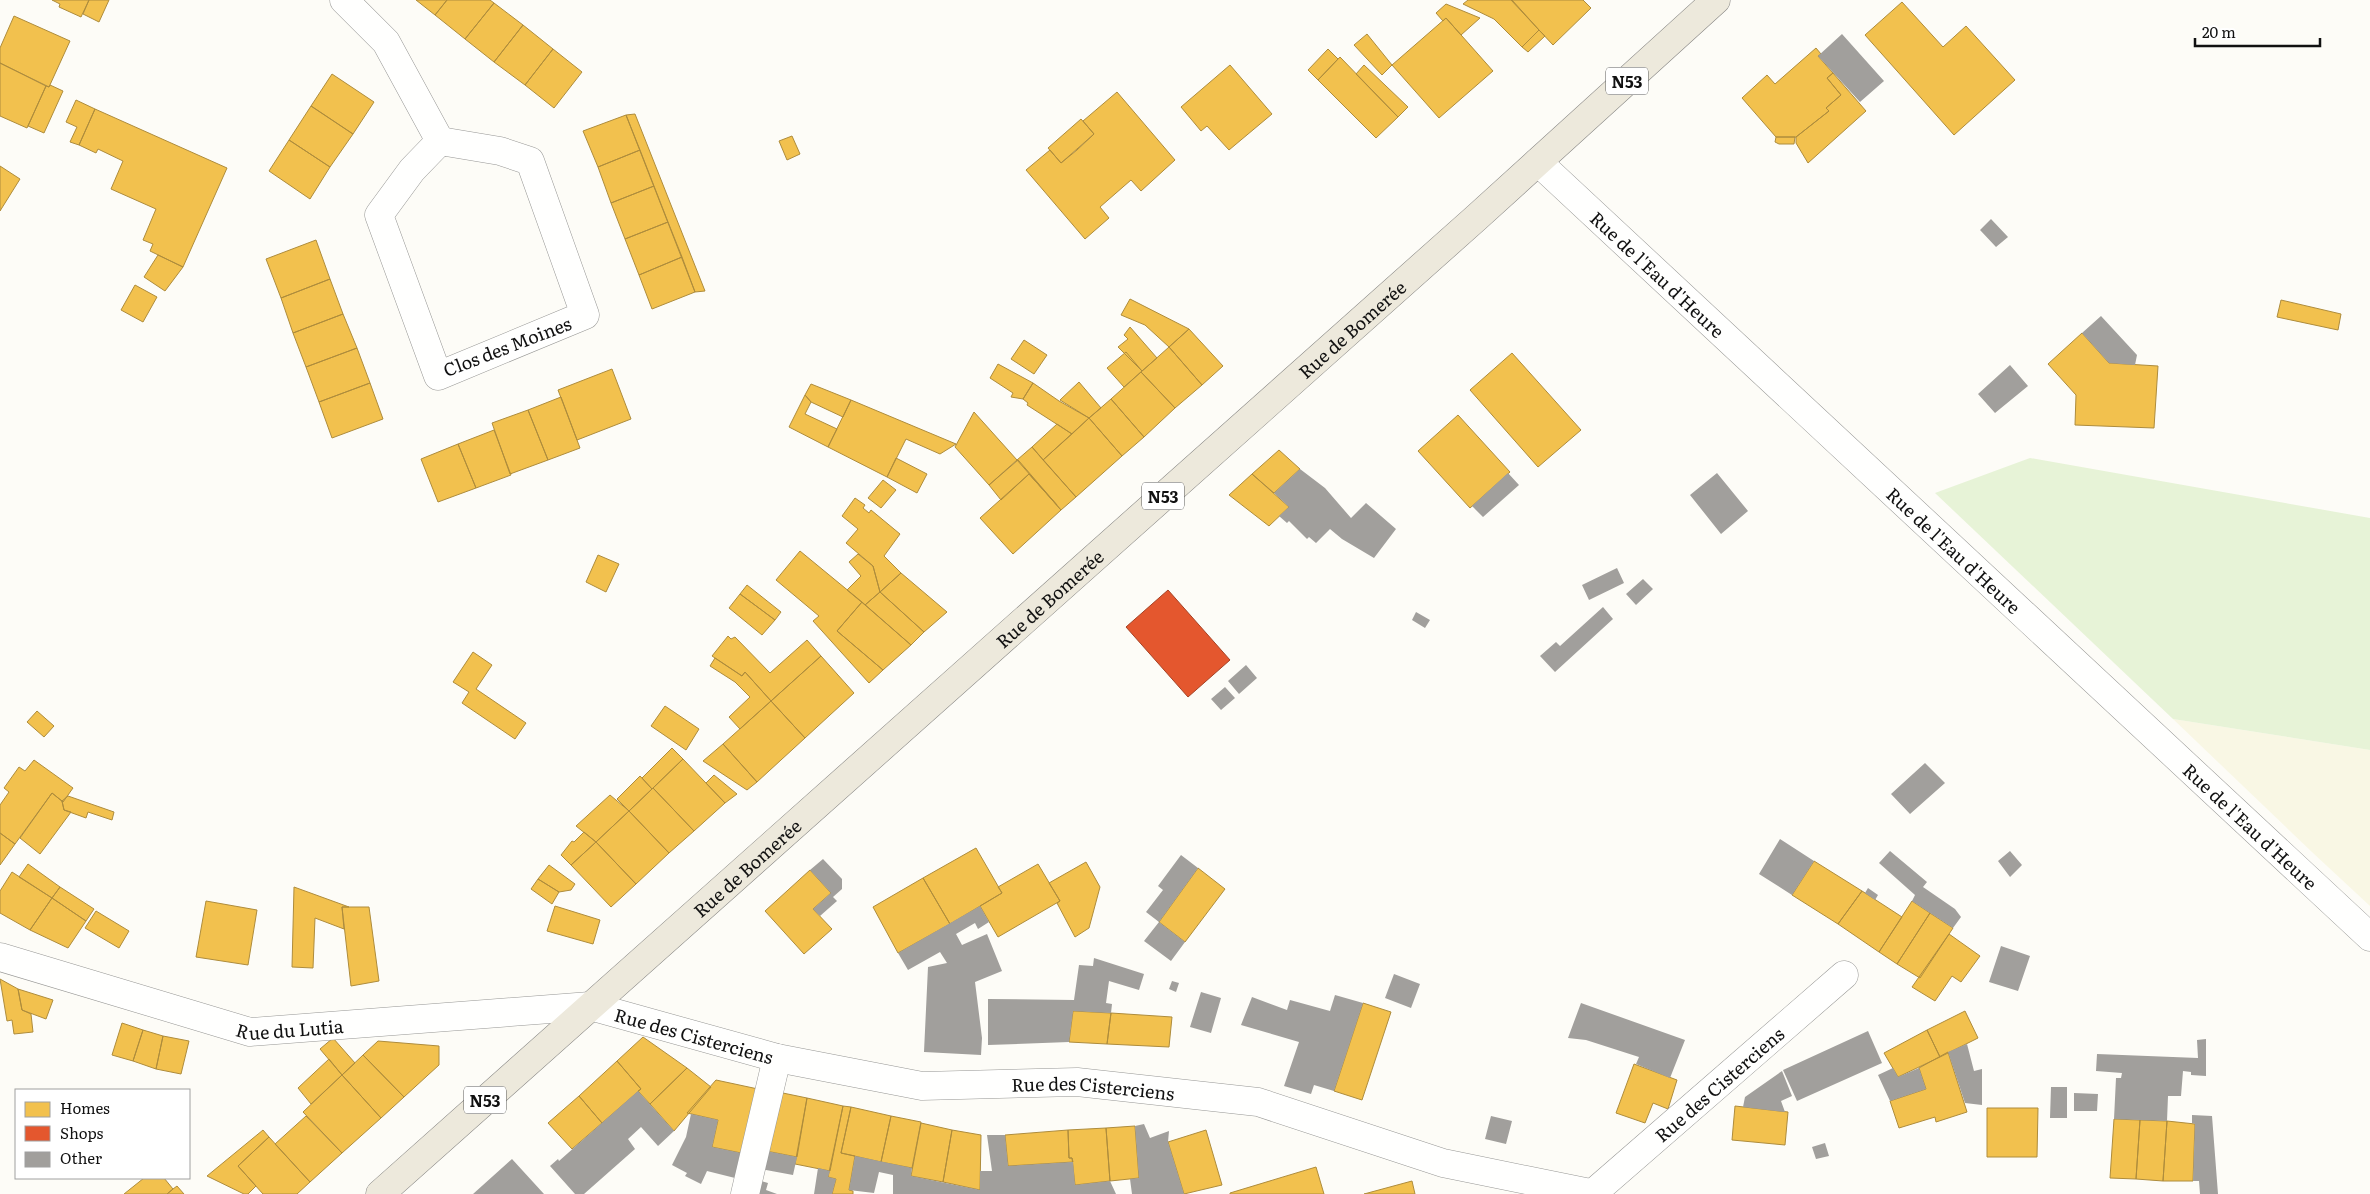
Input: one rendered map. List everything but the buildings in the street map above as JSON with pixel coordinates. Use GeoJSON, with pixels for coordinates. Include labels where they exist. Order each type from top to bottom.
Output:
{"type":"FeatureCollection","features":[{"type":"Feature","properties":{"kind":"main road","name":"Rue de Bomerée"},"geometry":{"type":"LineString","coordinates":[[380,1194],[1538,162],[1716,0]]}},
{"type":"Feature","properties":{"kind":"street"},"geometry":{"type":"LineString","coordinates":[[344,0],[386,42],[440,140]]}},
{"type":"Feature","properties":{"kind":"street","name":"Clos des Moines"},"geometry":{"type":"LineString","coordinates":[[440,140],[500,151],[530,161],[585,315],[438,376],[379,215],[412,170],[440,140]]}},
{"type":"Feature","properties":{"kind":"street","name":"Rue de l'Eau d'Heure"},"geometry":{"type":"LineString","coordinates":[[1538,162],[2370,937]]}},
{"type":"Feature","properties":{"kind":"street","name":"Rue du Lutia"},"geometry":{"type":"LineString","coordinates":[[0,957],[250,1032],[590,1006]]}},
{"type":"Feature","properties":{"kind":"street","name":"Rue des Cisterciens"},"geometry":{"type":"LineString","coordinates":[[590,1006],[777,1058],[922,1086],[1077,1082],[1258,1102],[1443,1163],[1593,1194],[1844,975]]}},
{"type":"Feature","properties":{"kind":"street"},"geometry":{"type":"LineString","coordinates":[[745,1194],[777,1058]]}},
{"type":"Feature","properties":{"kind":"shaded area"},"geometry":{"type":"Polygon","coordinates":[[[2173,719],[2370,750],[2370,906],[2313,853],[2173,719]]]}},
{"type":"Feature","properties":{"kind":"green space"},"geometry":{"type":"Polygon","coordinates":[[[2030,458],[2370,518],[2370,750],[2173,719],[1935,493],[2030,458]]]}}]}
